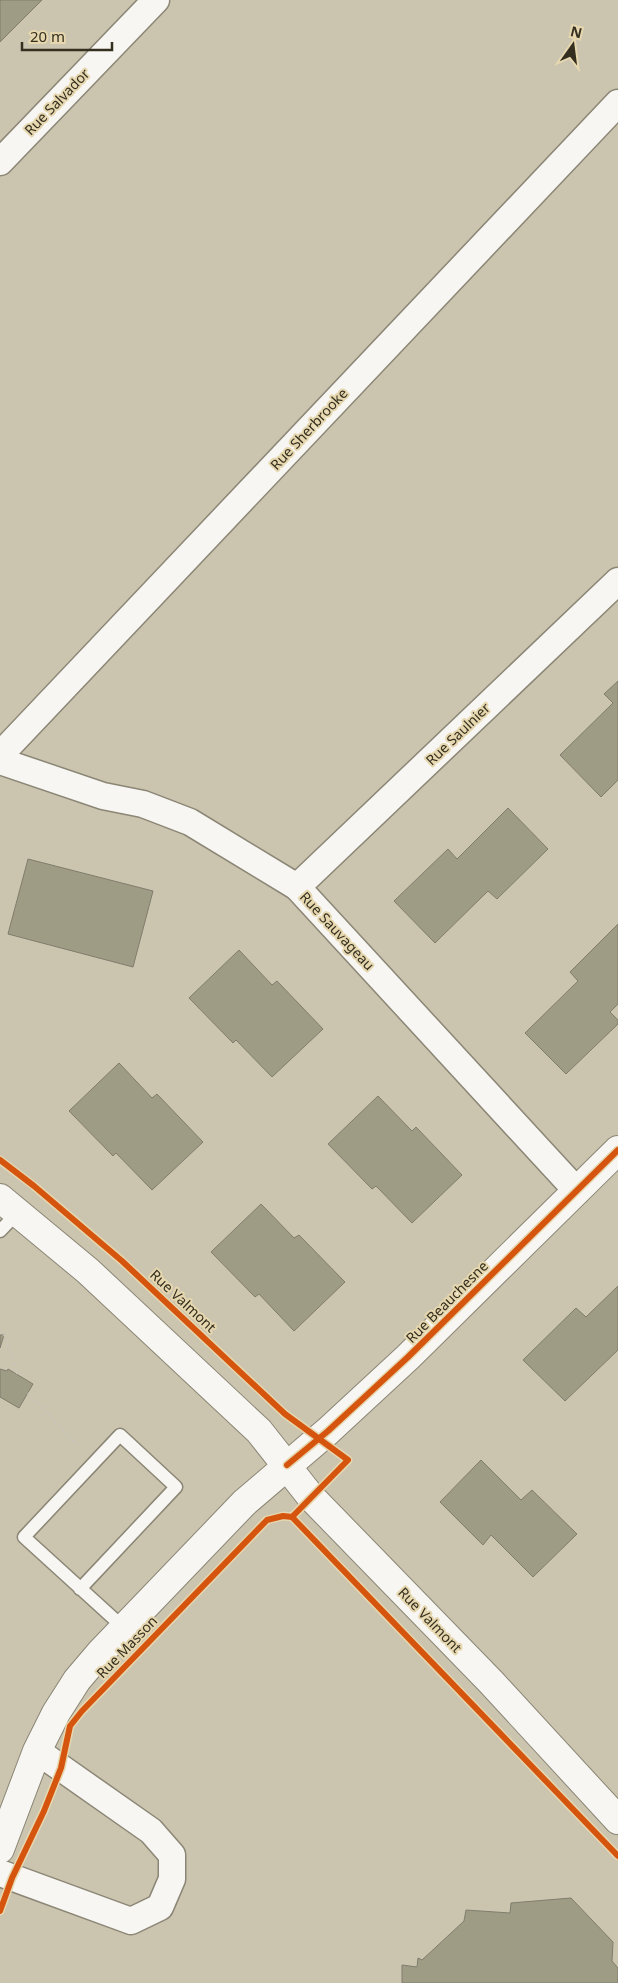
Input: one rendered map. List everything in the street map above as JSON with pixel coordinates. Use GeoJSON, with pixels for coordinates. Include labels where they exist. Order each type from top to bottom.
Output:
{"type":"FeatureCollection","features":[{"type":"Feature","properties":{"kind":"street","name":"Rue Salvador"},"geometry":{"type":"LineString","coordinates":[[0,162],[156,0]]}},
{"type":"Feature","properties":{"kind":"street","name":"Rue Sherbrooke"},"geometry":{"type":"LineString","coordinates":[[0,755],[618,103]]}},
{"type":"Feature","properties":{"kind":"street","name":"Rue Saulnier"},"geometry":{"type":"LineString","coordinates":[[297,888],[618,581]]}},
{"type":"Feature","properties":{"kind":"street","name":"Rue Sauvageau"},"geometry":{"type":"LineString","coordinates":[[0,762],[103,796],[143,804],[176,816],[228,844],[297,888],[577,1191]]}},
{"type":"Feature","properties":{"kind":"street","name":"Rue Beauchesne"},"geometry":{"type":"LineString","coordinates":[[287,1465],[328,1431],[408,1357],[618,1150]]}},
{"type":"Feature","properties":{"kind":"street","name":"Rue Valmont"},"geometry":{"type":"LineString","coordinates":[[6,1214],[88,1271],[259,1431],[311,1497],[491,1682],[618,1820]]}},
{"type":"Feature","properties":{"kind":"street","name":"Rue Masson"},"geometry":{"type":"LineString","coordinates":[[0,1849],[37,1751],[56,1713],[77,1680],[244,1503],[287,1465]]}},
{"type":"Feature","properties":{"kind":"street"},"geometry":{"type":"LineString","coordinates":[[0,1873],[131,1921],[160,1907],[172,1879],[172,1855],[150,1831],[37,1751]]}},
{"type":"Feature","properties":{"kind":"lane"},"geometry":{"type":"LineString","coordinates":[[80,1588],[176,1487],[120,1434],[24,1537],[80,1588],[124,1628]]}},
{"type":"Feature","properties":{"kind":"path"},"geometry":{"type":"LineString","coordinates":[[0,1332],[4,1335],[18,1375]]}},
{"type":"Feature","properties":{"kind":"path"},"geometry":{"type":"LineString","coordinates":[[28,1393],[68,1436]]}},
{"type":"Feature","properties":{"kind":"building"},"geometry":{"type":"Polygon","coordinates":[[[0,0],[42,0],[0,42],[0,0]]]}},
{"type":"Feature","properties":{"kind":"building"},"geometry":{"type":"Polygon","coordinates":[[[618,681],[618,780],[601,797],[560,755],[613,703],[604,694],[618,681]]]}},
{"type":"Feature","properties":{"kind":"building"},"geometry":{"type":"Polygon","coordinates":[[[508,808],[548,849],[497,899],[488,891],[435,943],[394,901],[448,849],[457,859],[508,808]]]}},
{"type":"Feature","properties":{"kind":"building"},"geometry":{"type":"Polygon","coordinates":[[[28,859],[153,891],[133,967],[8,934],[28,859]]]}},
{"type":"Feature","properties":{"kind":"building"},"geometry":{"type":"Polygon","coordinates":[[[618,924],[618,1004],[610,1012],[618,1020],[618,1024],[566,1074],[525,1033],[578,981],[570,972],[618,924]]]}},
{"type":"Feature","properties":{"kind":"building"},"geometry":{"type":"Polygon","coordinates":[[[239,950],[272,985],[277,981],[323,1029],[272,1077],[236,1040],[233,1043],[189,998],[239,950]]]}},
{"type":"Feature","properties":{"kind":"building"},"geometry":{"type":"Polygon","coordinates":[[[119,1063],[152,1098],[157,1094],[203,1142],[152,1190],[116,1153],[113,1156],[69,1111],[119,1063]]]}},
{"type":"Feature","properties":{"kind":"building"},"geometry":{"type":"Polygon","coordinates":[[[378,1096],[412,1131],[416,1127],[462,1175],[412,1223],[376,1186],[372,1189],[328,1144],[378,1096]]]}},
{"type":"Feature","properties":{"kind":"building"},"geometry":{"type":"Polygon","coordinates":[[[261,1204],[294,1238],[299,1235],[345,1282],[294,1331],[259,1294],[255,1297],[211,1252],[261,1204]]]}},
{"type":"Feature","properties":{"kind":"building"},"geometry":{"type":"Polygon","coordinates":[[[618,1286],[618,1350],[565,1401],[523,1360],[576,1308],[586,1317],[618,1286]]]}},
{"type":"Feature","properties":{"kind":"building"},"geometry":{"type":"Polygon","coordinates":[[[0,1335],[4,1335],[0,1348],[0,1335]]]}},
{"type":"Feature","properties":{"kind":"building"},"geometry":{"type":"Polygon","coordinates":[[[0,1369],[7,1371],[8,1369],[33,1384],[19,1408],[0,1397],[0,1369]]]}},
{"type":"Feature","properties":{"kind":"building"},"geometry":{"type":"Polygon","coordinates":[[[481,1460],[521,1500],[532,1490],[577,1534],[533,1577],[491,1535],[483,1545],[440,1502],[481,1460]]]}},
{"type":"Feature","properties":{"kind":"building"},"geometry":{"type":"Polygon","coordinates":[[[571,1898],[613,1942],[612,1961],[618,1968],[618,1983],[402,1983],[402,1965],[417,1967],[418,1958],[422,1960],[464,1921],[466,1910],[510,1913],[511,1903],[571,1898]]]}},
{"type":"Feature","properties":{"kind":"cycle path"},"geometry":{"type":"LineString","coordinates":[[287,1465],[328,1431],[408,1357],[618,1150]]}},
{"type":"Feature","properties":{"kind":"cycle path"},"geometry":{"type":"LineString","coordinates":[[0,1160],[34,1186],[122,1261],[285,1414],[348,1460],[292,1517],[283,1516],[267,1520],[82,1711],[70,1726],[61,1768],[44,1811],[12,1878],[0,1911]]}},
{"type":"Feature","properties":{"kind":"cycle path"},"geometry":{"type":"LineString","coordinates":[[292,1517],[618,1856]]}}]}
